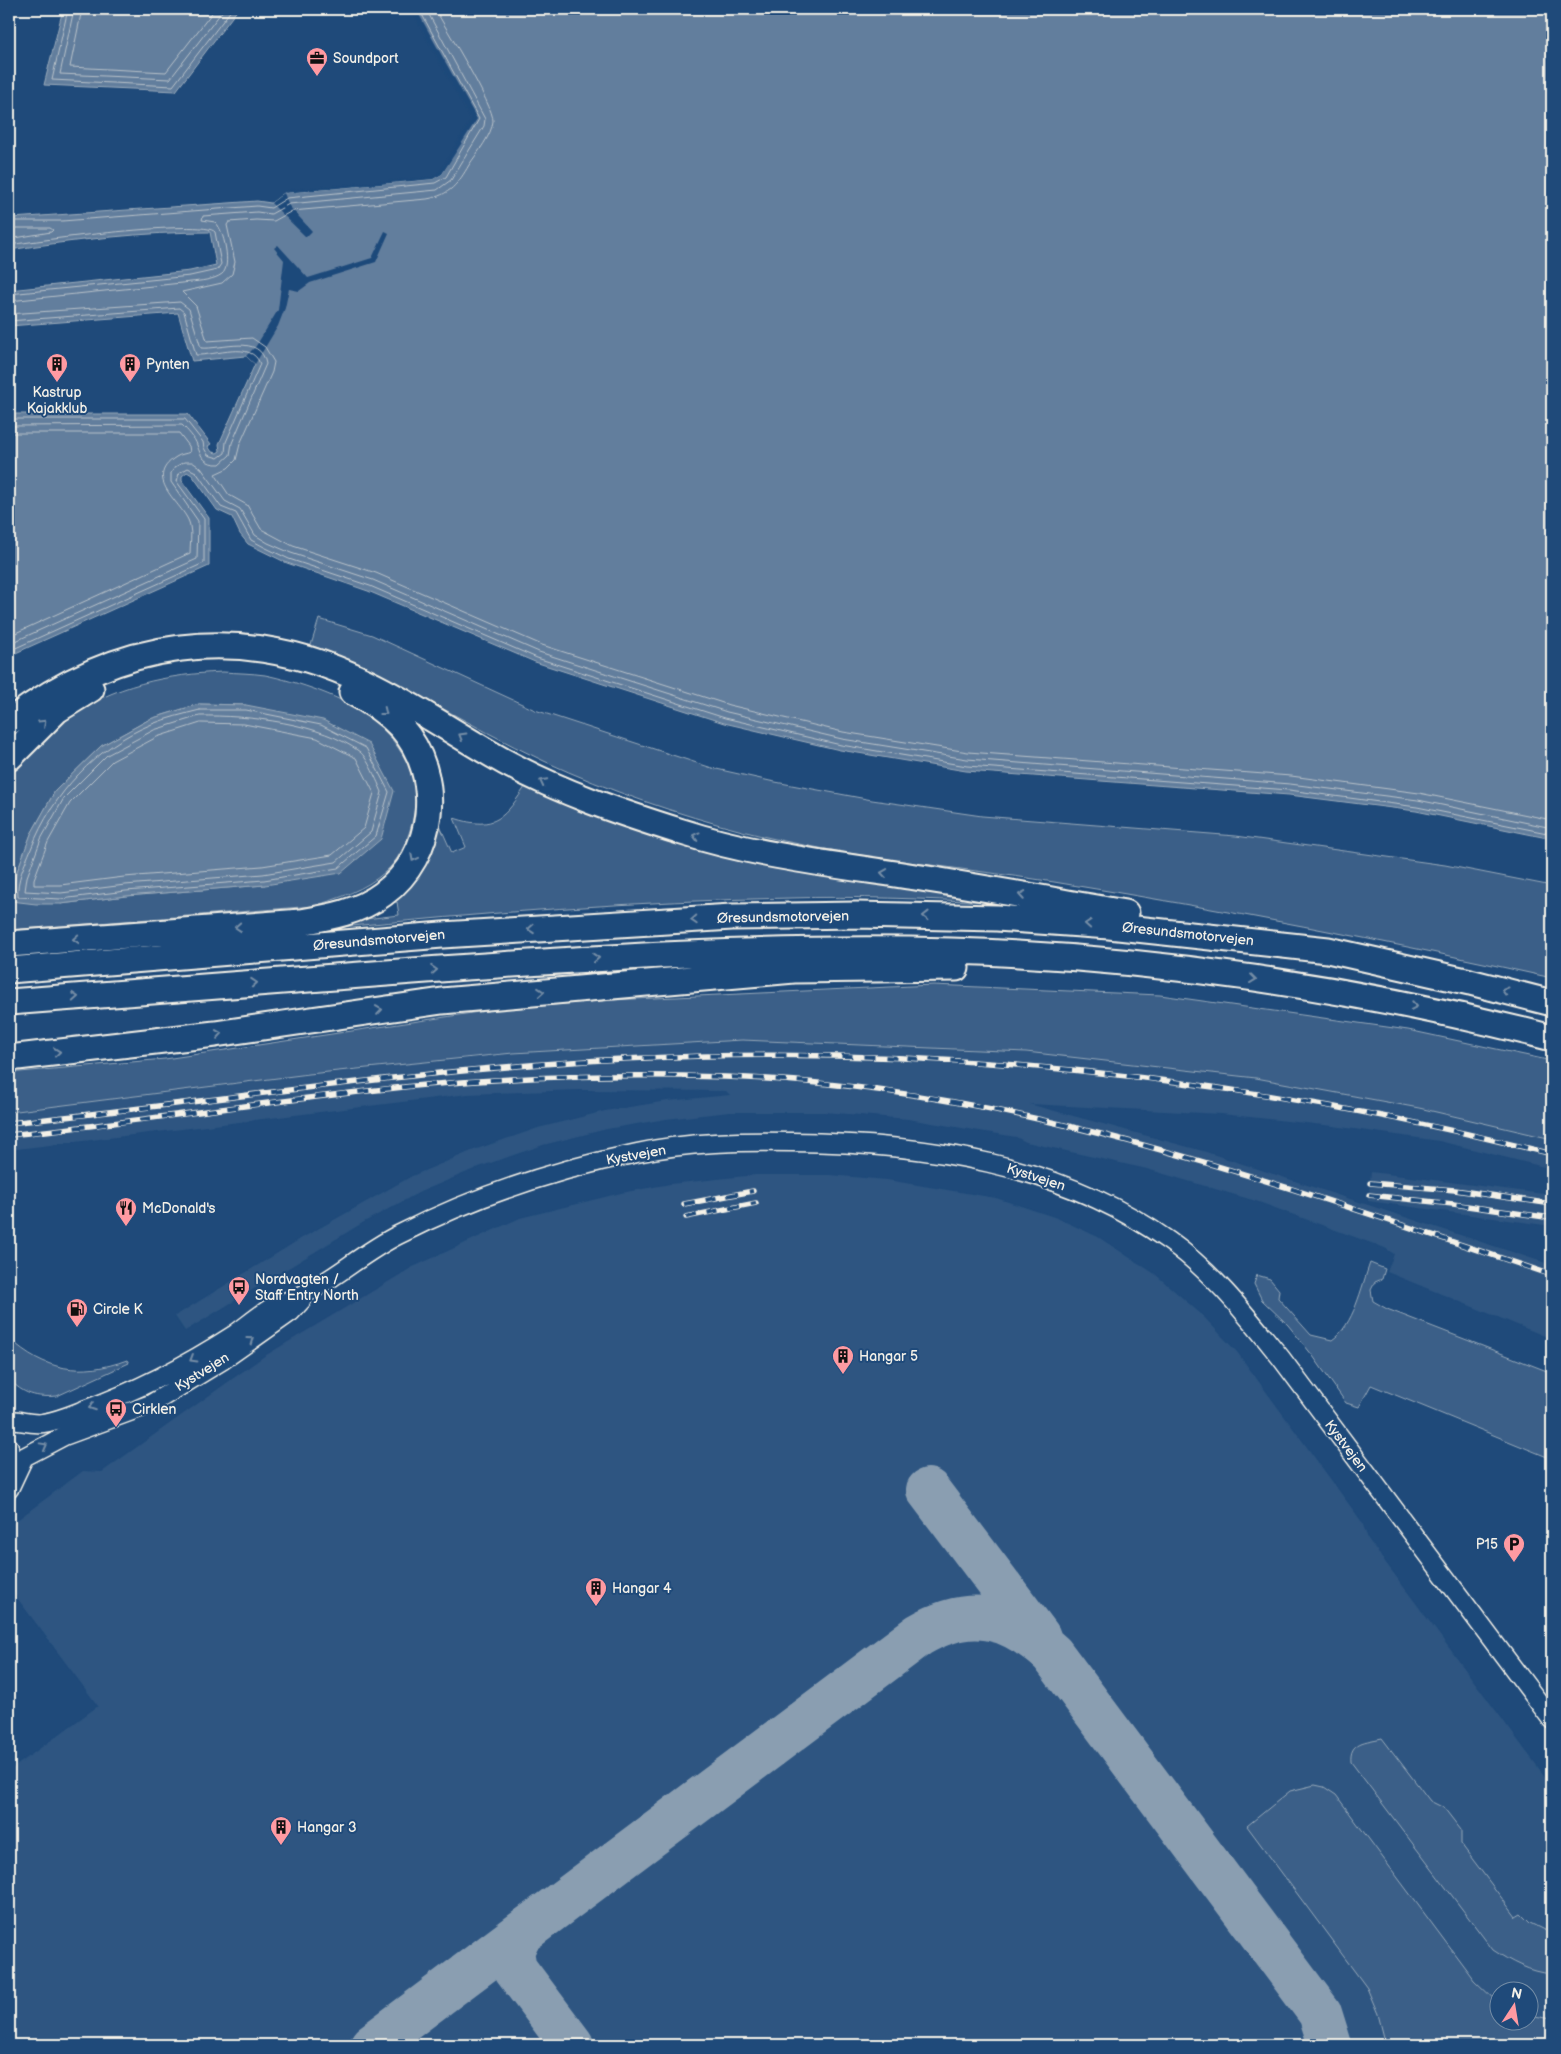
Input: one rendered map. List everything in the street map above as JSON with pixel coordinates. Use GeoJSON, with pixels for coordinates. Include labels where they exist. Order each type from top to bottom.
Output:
{"type":"FeatureCollection","features":[{"type":"Feature","properties":{"kind":"highway"},"geometry":{"type":"LineString","coordinates":[[9,722],[61,686],[100,668],[139,655],[169,648],[206,645],[272,649],[308,658],[364,681],[504,761],[556,788],[682,832],[743,849],[794,859],[959,884],[1328,950]]}},
{"type":"Feature","properties":{"kind":"highway"},"geometry":{"type":"LineString","coordinates":[[9,758],[57,710],[81,694],[105,682],[148,669],[180,663],[216,660],[250,662],[284,668],[312,676],[351,691],[379,708],[402,728],[419,755],[426,778],[429,802],[426,824],[419,849],[399,880],[381,895],[344,913],[271,925],[9,944]]}},
{"type":"Feature","properties":{"kind":"highway","name":"Øresundsmotorvejen"},"geometry":{"type":"LineString","coordinates":[[9,970],[442,935],[732,918],[857,915],[997,918],[1099,925],[1328,950],[1470,982],[1552,1003]]}},
{"type":"Feature","properties":{"kind":"highway"},"geometry":{"type":"LineString","coordinates":[[9,1002],[623,956],[789,950],[962,952],[1104,960],[1287,984],[1423,1008],[1552,1038]]}},
{"type":"Feature","properties":{"kind":"highway"},"geometry":{"type":"LineString","coordinates":[[9,1058],[215,1034],[442,1001],[794,970],[964,968],[1119,976],[1205,973]]}},
{"type":"Feature","properties":{"kind":"street","name":"Kystvejen"},"geometry":{"type":"LineString","coordinates":[[9,1420],[43,1424],[108,1402],[176,1370],[270,1309],[309,1292],[394,1237],[448,1211],[505,1189],[564,1170],[641,1152],[734,1141],[830,1142],[933,1152],[987,1162],[1037,1175],[1088,1195],[1130,1216],[1170,1242],[1206,1272],[1240,1308],[1280,1358],[1552,1720]]}},
{"type":"Feature","properties":{"kind":"street","name":"Kystvejen"},"geometry":{"type":"LineString","coordinates":[[10,1484],[24,1457],[64,1436],[150,1404],[223,1360],[291,1312],[309,1292]]}},
{"type":"Feature","properties":{"kind":"street"},"geometry":{"type":"LineString","coordinates":[[9,1447],[10,1484]]}},
{"type":"Feature","properties":{"kind":"shaded area"},"geometry":{"type":"Polygon","coordinates":[[[319,619],[372,635],[535,710],[712,768],[770,781],[872,800],[982,816],[1236,836],[1445,865],[1552,886],[1552,978],[1366,938],[1179,903],[1016,876],[822,849],[694,818],[618,792],[544,761],[370,671],[311,645],[319,619]]]}},
{"type":"Feature","properties":{"kind":"shaded area"},"geometry":{"type":"Polygon","coordinates":[[[203,673],[255,674],[291,681],[348,703],[370,717],[382,728],[394,741],[403,756],[411,771],[414,783],[415,796],[412,825],[401,852],[394,863],[385,872],[360,889],[314,906],[9,930],[9,776],[52,732],[84,707],[122,690],[142,684],[182,675],[203,673]],[[199,704],[150,719],[101,746],[55,791],[31,834],[16,874],[61,904],[126,896],[265,885],[246,705],[199,704]]]}},
{"type":"Feature","properties":{"kind":"shaded area"},"geometry":{"type":"Polygon","coordinates":[[[527,784],[989,902],[815,897],[674,902],[560,908],[331,928],[340,922],[399,915],[397,902],[380,904],[436,817],[452,853],[466,847],[454,818],[480,823],[498,819],[512,805],[527,784]]]}},
{"type":"Feature","properties":{"kind":"shaded area"},"geometry":{"type":"Polygon","coordinates":[[[933,985],[1160,995],[1408,1030],[1552,1061],[1552,1139],[1419,1108],[1256,1078],[1026,1052],[742,1040],[513,1053],[309,1074],[9,1112],[9,1073],[165,1059],[492,1010],[612,1000],[933,985]]]}},
{"type":"Feature","properties":{"kind":"shaded area"},"geometry":{"type":"Polygon","coordinates":[[[742,1040],[1026,1052],[1256,1078],[1419,1108],[1552,1139],[1552,1169],[1439,1141],[1333,1126],[1221,1114],[1029,1104],[1203,1151],[1552,1265],[1552,1339],[1387,1272],[1394,1254],[1385,1248],[1256,1201],[1147,1169],[1026,1142],[1016,1137],[908,1119],[824,1112],[730,1112],[666,1119],[607,1129],[543,1145],[479,1167],[420,1192],[364,1222],[185,1331],[175,1316],[302,1238],[412,1176],[474,1150],[538,1128],[605,1111],[667,1101],[730,1095],[726,1091],[580,1090],[468,1094],[9,1150],[9,1112],[309,1074],[513,1053],[742,1040]]]}},
{"type":"Feature","properties":{"kind":"shaded area"},"geometry":{"type":"Polygon","coordinates":[[[1371,1172],[1552,1195],[1552,1226],[1368,1201],[1371,1172]]]}},
{"type":"Feature","properties":{"kind":"shaded area"},"geometry":{"type":"Polygon","coordinates":[[[755,1175],[830,1175],[887,1180],[996,1198],[1057,1218],[1098,1237],[1155,1274],[1202,1315],[1237,1352],[1362,1522],[1368,1539],[1552,1786],[1552,2045],[9,2045],[9,1771],[98,1706],[9,1587],[9,1526],[83,1471],[102,1472],[263,1357],[413,1267],[520,1218],[621,1193],[670,1184],[755,1175]]]}},
{"type":"Feature","properties":{"kind":"shaded area"},"geometry":{"type":"Polygon","coordinates":[[[1370,1263],[1385,1269],[1382,1279],[1375,1282],[1371,1290],[1373,1301],[1387,1309],[1552,1373],[1552,1459],[1371,1385],[1359,1407],[1346,1403],[1313,1356],[1288,1325],[1262,1300],[1254,1284],[1257,1275],[1270,1279],[1279,1290],[1278,1298],[1311,1335],[1332,1340],[1340,1333],[1351,1316],[1370,1263]]]}},
{"type":"Feature","properties":{"kind":"shaded area"},"geometry":{"type":"Polygon","coordinates":[[[9,1338],[36,1358],[64,1368],[94,1368],[127,1360],[129,1363],[57,1396],[30,1394],[19,1388],[9,1379],[9,1338]]]}},
{"type":"Feature","properties":{"kind":"shaded area"},"geometry":{"type":"Polygon","coordinates":[[[1382,1738],[1430,1801],[1444,1808],[1461,1830],[1461,1844],[1516,1917],[1521,1914],[1530,1923],[1552,1934],[1552,1974],[1521,1966],[1493,1950],[1351,1762],[1351,1755],[1356,1746],[1382,1738]]]}},
{"type":"Feature","properties":{"kind":"shaded area"},"geometry":{"type":"Polygon","coordinates":[[[1315,1785],[1324,1787],[1336,1795],[1474,1980],[1488,1993],[1488,2032],[1538,2032],[1538,2017],[1552,2019],[1552,2045],[1386,2045],[1378,2014],[1367,1988],[1247,1826],[1290,1791],[1315,1785]]]}},
{"type":"Feature","properties":{"kind":"water"},"geometry":{"type":"Polygon","coordinates":[[[63,9],[238,9],[176,91],[44,85],[63,9]]]}},
{"type":"Feature","properties":{"kind":"water"},"geometry":{"type":"Polygon","coordinates":[[[413,9],[1552,9],[1552,839],[1416,811],[1289,795],[966,771],[840,750],[724,723],[535,662],[368,591],[287,563],[248,544],[240,534],[232,517],[217,510],[192,475],[187,472],[182,476],[182,481],[209,518],[209,566],[9,656],[9,414],[188,414],[211,444],[208,446],[212,452],[217,453],[220,451],[219,444],[255,364],[246,356],[192,361],[178,313],[9,326],[9,290],[190,271],[216,265],[210,232],[109,237],[9,250],[9,216],[12,215],[12,218],[257,201],[271,203],[284,193],[433,179],[442,174],[474,120],[413,9]]]}},
{"type":"Feature","properties":{"kind":"water"},"geometry":{"type":"Polygon","coordinates":[[[199,704],[246,705],[323,720],[369,744],[394,791],[381,839],[341,873],[265,885],[126,896],[61,904],[11,901],[16,874],[31,834],[55,791],[101,746],[150,719],[199,704]]]}},
{"type":"Feature","properties":{"kind":"pier"},"geometry":{"type":"Polygon","coordinates":[[[411,9],[416,9],[477,119],[442,174],[433,179],[284,193],[290,190],[432,177],[440,172],[471,120],[411,9]]]}},
{"type":"Feature","properties":{"kind":"pier"},"geometry":{"type":"Polygon","coordinates":[[[284,193],[289,206],[312,231],[306,237],[271,203],[284,193]]]}},
{"type":"Feature","properties":{"kind":"pier"},"geometry":{"type":"Polygon","coordinates":[[[385,231],[389,233],[376,262],[310,283],[299,291],[289,289],[285,308],[278,326],[255,364],[246,356],[256,346],[278,310],[284,260],[274,248],[278,245],[308,278],[372,258],[385,231]]]}},
{"type":"Feature","properties":{"kind":"taxiway"},"geometry":{"type":"LineString","coordinates":[[928,1490],[1039,1637]]}},
{"type":"Feature","properties":{"kind":"taxiway"},"geometry":{"type":"LineString","coordinates":[[372,2045],[919,1635],[956,1620],[973,1618],[1005,1623],[1020,1630],[1052,1654],[1320,2013],[1330,2045]]}},
{"type":"Feature","properties":{"kind":"taxiway"},"geometry":{"type":"LineString","coordinates":[[520,1934],[512,1951],[515,1969],[572,2045]]}},
{"type":"Feature","properties":{"kind":"railway"},"geometry":{"type":"LineString","coordinates":[[9,1123],[469,1070],[623,1059],[740,1055],[857,1056],[974,1062],[1091,1072],[1207,1086],[1323,1105],[1438,1127],[1552,1154]]}},
{"type":"Feature","properties":{"kind":"railway"},"geometry":{"type":"LineString","coordinates":[[9,1135],[373,1090],[500,1080],[575,1076],[688,1076],[832,1084],[938,1099],[1042,1120],[1145,1146],[1349,1207],[1552,1275]]}},
{"type":"Feature","properties":{"kind":"railway"},"geometry":{"type":"LineString","coordinates":[[1370,1183],[1455,1190],[1552,1204]]}},
{"type":"Feature","properties":{"kind":"railway"},"geometry":{"type":"LineString","coordinates":[[684,1204],[753,1191]]}},
{"type":"Feature","properties":{"kind":"railway"},"geometry":{"type":"LineString","coordinates":[[1369,1195],[1453,1204],[1552,1218]]}},
{"type":"Feature","properties":{"kind":"railway"},"geometry":{"type":"LineString","coordinates":[[686,1217],[756,1203]]}},
{"type":"Feature","properties":{"kind":"place","name":"Soundport"},"geometry":{"type":"Point","coordinates":[317,77]}},
{"type":"Feature","properties":{"kind":"place","name":"Kastrup Kajakklub"},"geometry":{"type":"Point","coordinates":[57,383]}},
{"type":"Feature","properties":{"kind":"place","name":"Pynten"},"geometry":{"type":"Point","coordinates":[130,383]}},
{"type":"Feature","properties":{"kind":"place","name":"McDonald's"},"geometry":{"type":"Point","coordinates":[126,1227]}},
{"type":"Feature","properties":{"kind":"place","name":"Nordvagten / Staff Entry North"},"geometry":{"type":"Point","coordinates":[239,1306]}},
{"type":"Feature","properties":{"kind":"place","name":"Circle K"},"geometry":{"type":"Point","coordinates":[77,1328]}},
{"type":"Feature","properties":{"kind":"place","name":"Hangar 5"},"geometry":{"type":"Point","coordinates":[843,1375]}},
{"type":"Feature","properties":{"kind":"place","name":"Cirklen"},"geometry":{"type":"Point","coordinates":[116,1428]}},
{"type":"Feature","properties":{"kind":"place","name":"P15"},"geometry":{"type":"Point","coordinates":[1514,1563]}},
{"type":"Feature","properties":{"kind":"place","name":"Hangar 4"},"geometry":{"type":"Point","coordinates":[596,1607]}},
{"type":"Feature","properties":{"kind":"place","name":"Hangar 3"},"geometry":{"type":"Point","coordinates":[281,1846]}}]}
